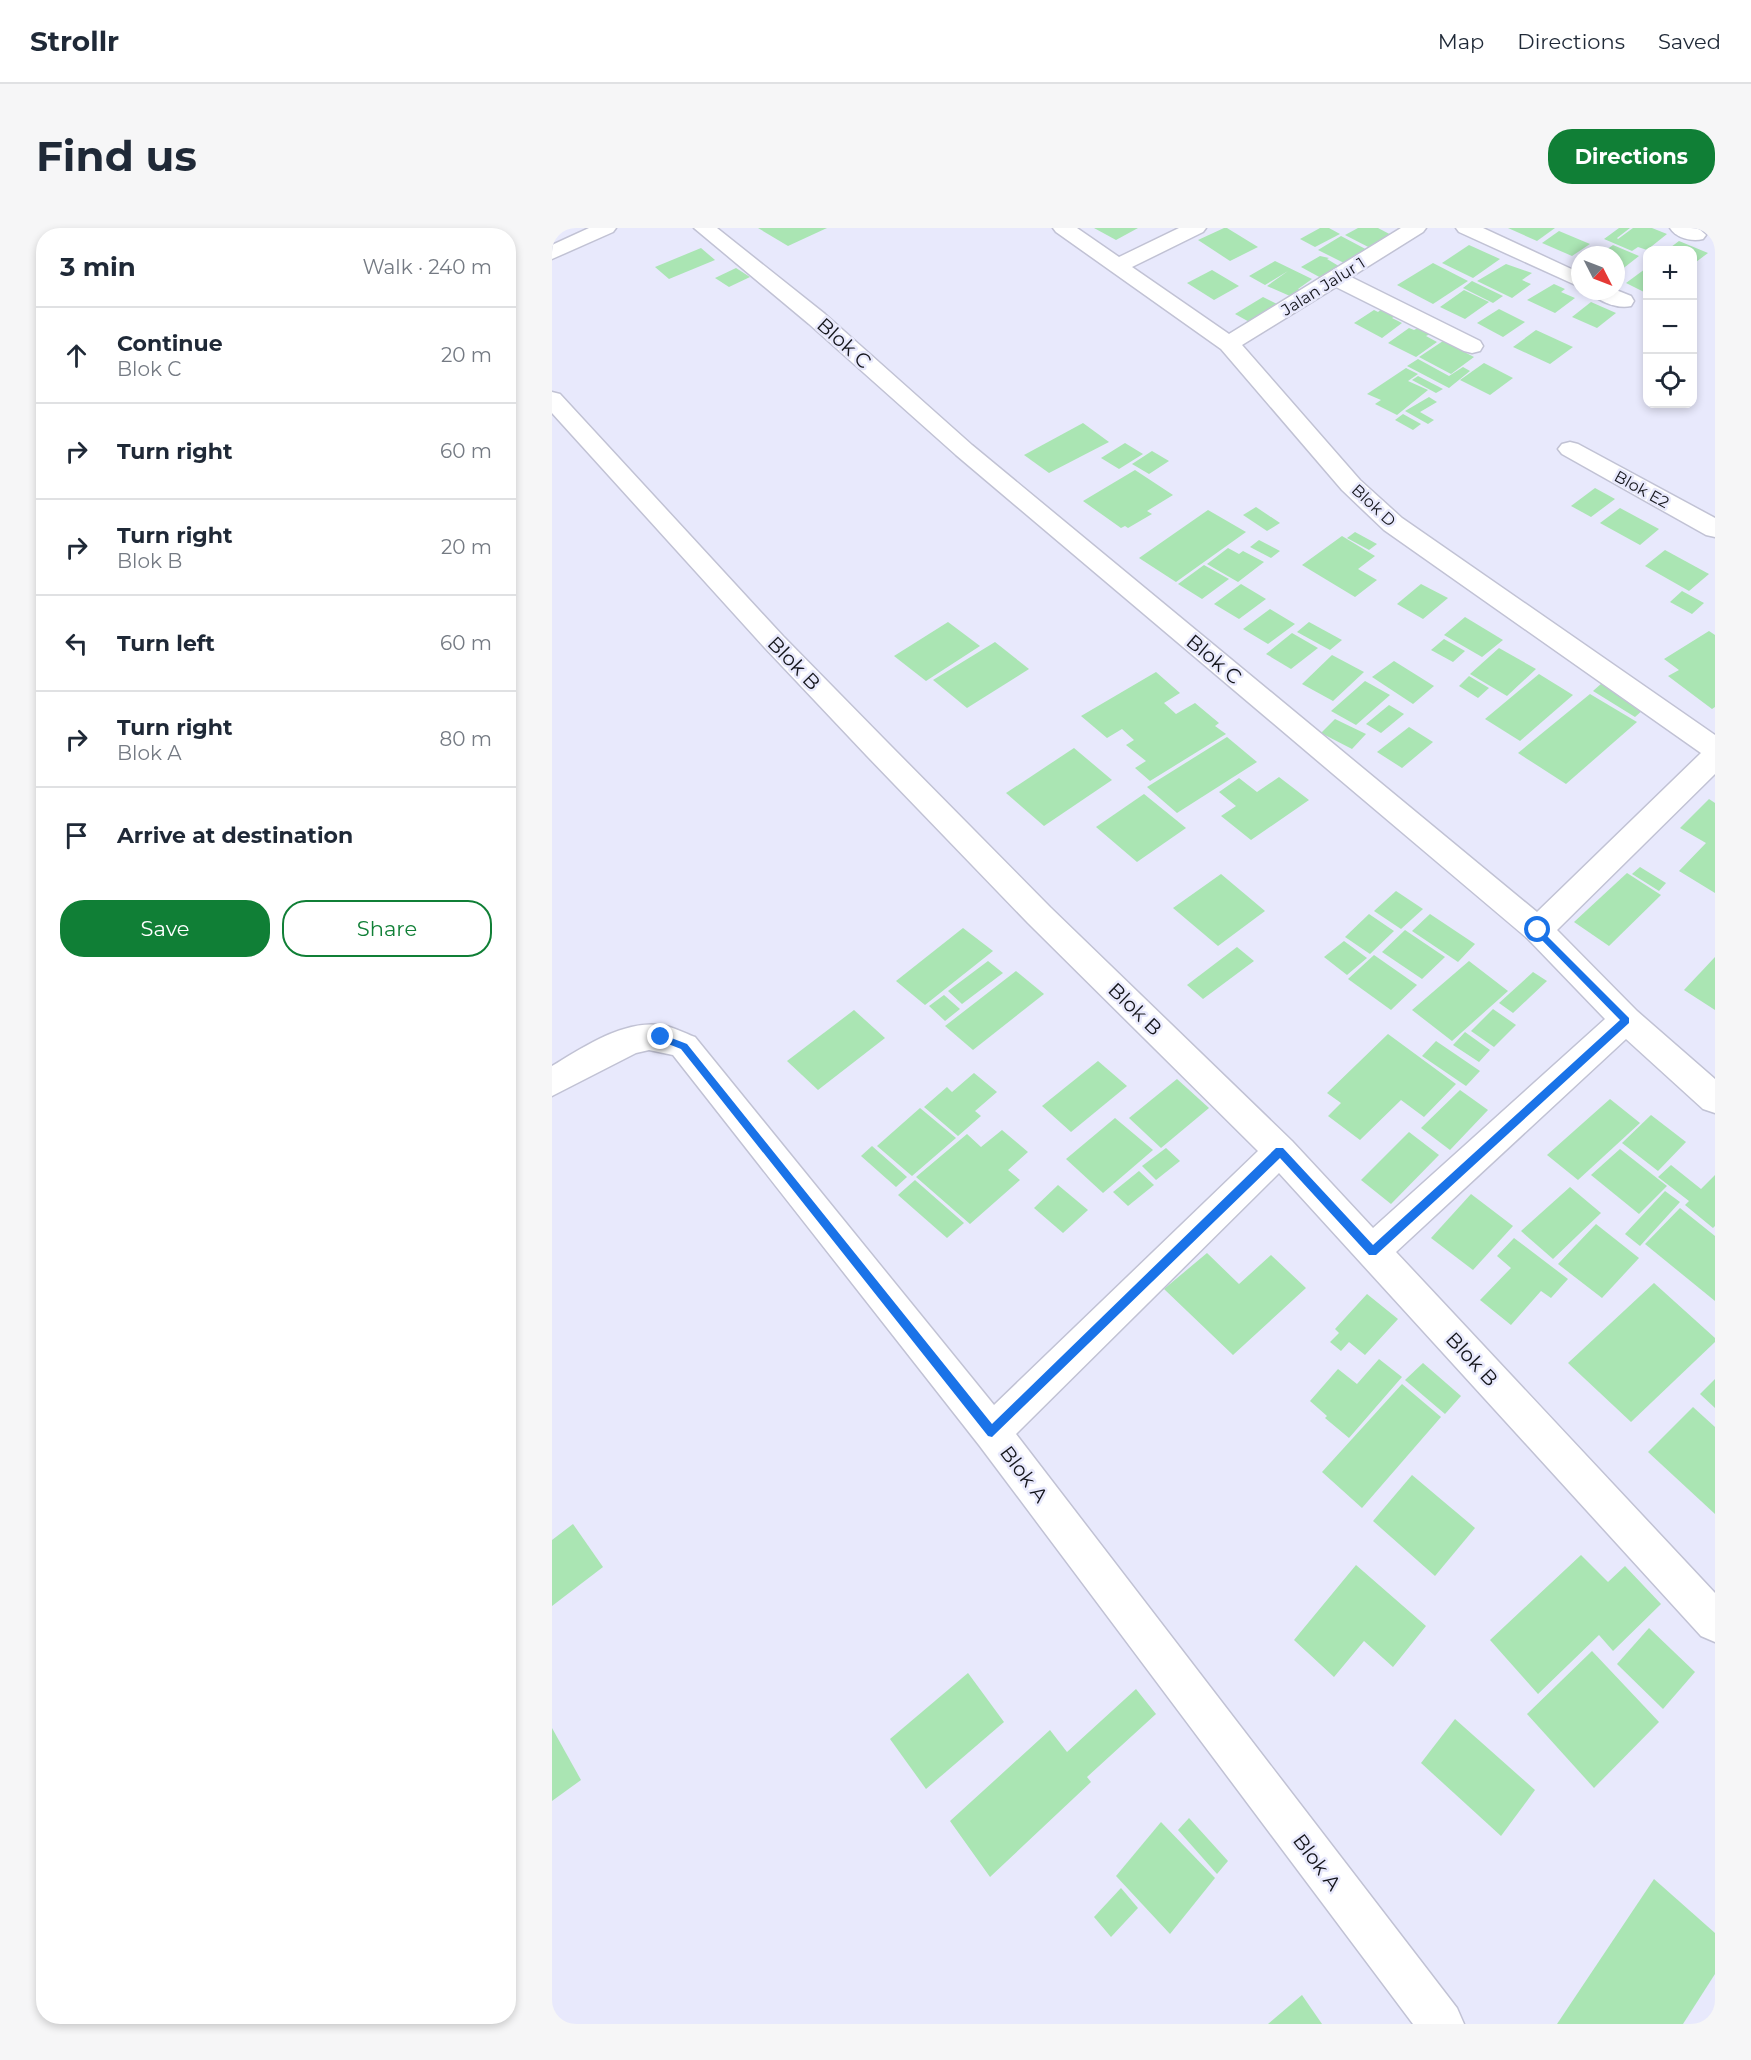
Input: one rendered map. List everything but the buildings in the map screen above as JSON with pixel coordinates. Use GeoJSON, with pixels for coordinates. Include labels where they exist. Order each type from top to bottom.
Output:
{"type":"FeatureCollection","features":[{"type":"Feature","properties":{"kind":"street"},"geometry":{"type":"LineString","coordinates":[[552,253],[606,228]]}},
{"type":"Feature","properties":{"kind":"street","name":"Blok C"},"geometry":{"type":"LineString","coordinates":[[704,228],[817,319],[964,450],[1538,930],[1626,1020],[1715,1099]]}},
{"type":"Feature","properties":{"kind":"street","name":"Blok D"},"geometry":{"type":"LineString","coordinates":[[1063,228],[1229,344],[1351,485],[1393,524],[1715,749]]}},
{"type":"Feature","properties":{"kind":"street"},"geometry":{"type":"LineString","coordinates":[[1119,266],[1196,228]]}},
{"type":"Feature","properties":{"kind":"street","name":"Jalan Jalur 1"},"geometry":{"type":"LineString","coordinates":[[1229,344],[1416,228]]}},
{"type":"Feature","properties":{"kind":"street"},"geometry":{"type":"LineString","coordinates":[[1466,228],[1571,277]]}},
{"type":"Feature","properties":{"kind":"street"},"geometry":{"type":"LineString","coordinates":[[1336,278],[1472,346]]}},
{"type":"Feature","properties":{"kind":"street","name":"Blok B"},"geometry":{"type":"LineString","coordinates":[[552,399],[774,642],[877,749],[1039,915],[1280,1151],[1715,1622]]}},
{"type":"Feature","properties":{"kind":"street","name":"Blok E2"},"geometry":{"type":"LineString","coordinates":[[1570,449],[1715,529]]}},
{"type":"Feature","properties":{"kind":"street"},"geometry":{"type":"LineString","coordinates":[[1538,930],[1715,757]]}},
{"type":"Feature","properties":{"kind":"street"},"geometry":{"type":"LineString","coordinates":[[1372,1251],[1626,1020]]}},
{"type":"Feature","properties":{"kind":"street","name":"Blok A"},"geometry":{"type":"LineString","coordinates":[[552,1082],[616,1047],[645,1037],[661,1037],[684,1046],[992,1432],[1311,1855],[1442,2024]]}},
{"type":"Feature","properties":{"kind":"street"},"geometry":{"type":"LineString","coordinates":[[992,1432],[1280,1151]]}},
{"type":"Feature","properties":{"kind":"route"},"geometry":{"type":"LineString","coordinates":[[661,1037],[684,1046],[992,1432],[1280,1151],[1372,1251],[1626,1020],[1538,930]]}}]}
